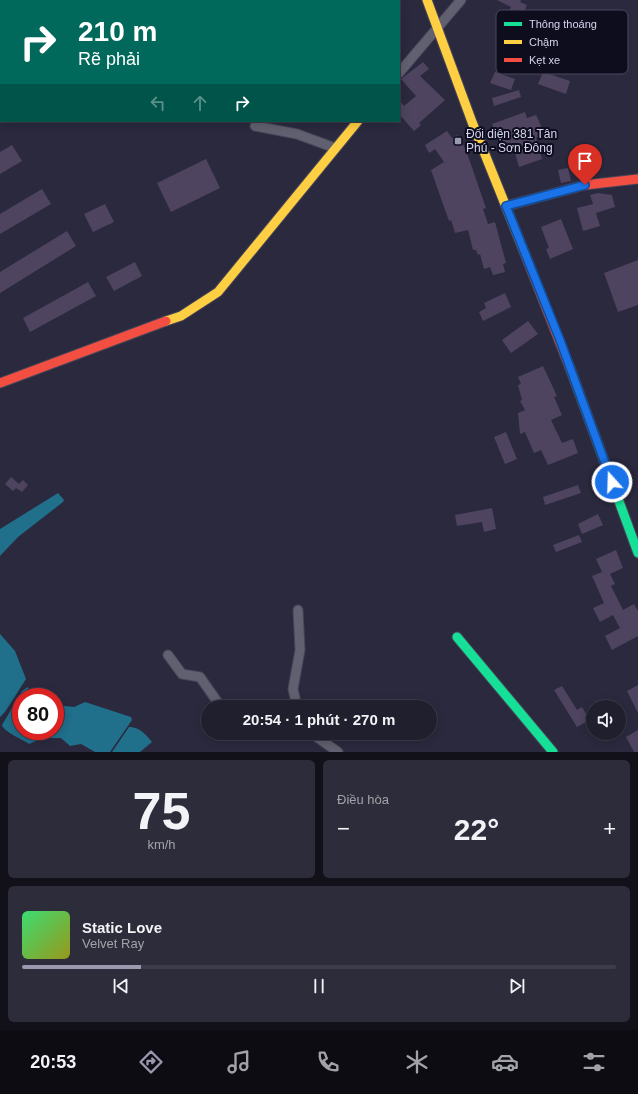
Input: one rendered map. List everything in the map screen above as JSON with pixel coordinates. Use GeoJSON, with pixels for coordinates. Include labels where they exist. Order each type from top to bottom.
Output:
{"type":"FeatureCollection","features":[{"type":"Feature","properties":{"kind":"main road"},"geometry":{"type":"LineString","coordinates":[[427,0],[506,206],[560,340],[638,553]]}},
{"type":"Feature","properties":{"kind":"main road"},"geometry":{"type":"LineString","coordinates":[[0,382],[181,316],[205,302],[218,292],[357,122]]}},
{"type":"Feature","properties":{"kind":"main road"},"geometry":{"type":"LineString","coordinates":[[506,206],[578,186],[638,178]]}},
{"type":"Feature","properties":{"kind":"main road"},"geometry":{"type":"LineString","coordinates":[[457,637],[553,752]]}},
{"type":"Feature","properties":{"kind":"street"},"geometry":{"type":"LineString","coordinates":[[400,72],[461,0]]}},
{"type":"Feature","properties":{"kind":"street"},"geometry":{"type":"LineString","coordinates":[[255,126],[297,134],[335,148]]}},
{"type":"Feature","properties":{"kind":"street"},"geometry":{"type":"LineString","coordinates":[[296,700],[294,689],[300,650],[298,610]]}},
{"type":"Feature","properties":{"kind":"street"},"geometry":{"type":"LineString","coordinates":[[168,655],[182,674],[200,677],[216,700]]}},
{"type":"Feature","properties":{"kind":"street"},"geometry":{"type":"LineString","coordinates":[[321,740],[338,752]]}},
{"type":"Feature","properties":{"kind":"water"},"geometry":{"type":"Polygon","coordinates":[[[58,493],[64,500],[63,502],[18,537],[0,556],[0,529],[58,493]]]}},
{"type":"Feature","properties":{"kind":"water"},"geometry":{"type":"Polygon","coordinates":[[[0,634],[15,651],[26,679],[20,688],[12,688],[12,701],[0,717],[0,634]]]}},
{"type":"Feature","properties":{"kind":"water"},"geometry":{"type":"Polygon","coordinates":[[[85,702],[131,717],[132,720],[110,752],[95,752],[81,744],[70,746],[63,740],[64,706],[74,707],[85,702]]]}},
{"type":"Feature","properties":{"kind":"water"},"geometry":{"type":"Polygon","coordinates":[[[12,708],[12,734],[3,728],[2,725],[12,708]]]}},
{"type":"Feature","properties":{"kind":"water"},"geometry":{"type":"Polygon","coordinates":[[[129,727],[139,729],[152,742],[140,752],[112,752],[129,727]]]}},
{"type":"Feature","properties":{"kind":"water"},"geometry":{"type":"Polygon","coordinates":[[[22,740],[38,740],[29,744],[22,740]]]}},
{"type":"Feature","properties":{"kind":"building"},"geometry":{"type":"Polygon","coordinates":[[[497,0],[521,0],[520,2],[527,5],[525,10],[510,10],[511,7],[497,0]]]}},
{"type":"Feature","properties":{"kind":"building"},"geometry":{"type":"Polygon","coordinates":[[[423,62],[429,69],[420,76],[445,100],[419,123],[421,125],[414,131],[400,115],[400,101],[404,106],[416,96],[401,79],[423,62]]]}},
{"type":"Feature","properties":{"kind":"building"},"geometry":{"type":"Polygon","coordinates":[[[495,72],[496,74],[515,79],[511,90],[490,83],[495,72]]]}},
{"type":"Feature","properties":{"kind":"building"},"geometry":{"type":"Polygon","coordinates":[[[542,74],[549,74],[570,81],[566,94],[538,84],[542,74]]]}},
{"type":"Feature","properties":{"kind":"building"},"geometry":{"type":"Polygon","coordinates":[[[519,90],[521,97],[494,106],[492,98],[519,90]]]}},
{"type":"Feature","properties":{"kind":"building"},"geometry":{"type":"Polygon","coordinates":[[[525,112],[527,118],[536,115],[539,121],[544,135],[536,138],[542,159],[519,167],[513,146],[501,150],[492,124],[525,112]]]}},
{"type":"Feature","properties":{"kind":"building"},"geometry":{"type":"Polygon","coordinates":[[[447,131],[452,138],[457,135],[466,150],[486,208],[483,209],[488,224],[495,222],[506,263],[503,264],[505,272],[493,275],[490,267],[484,269],[480,254],[478,255],[476,250],[473,250],[468,230],[455,233],[451,220],[449,221],[431,170],[444,162],[435,149],[429,153],[425,145],[447,131]]]}},
{"type":"Feature","properties":{"kind":"building"},"geometry":{"type":"Polygon","coordinates":[[[12,145],[22,161],[0,174],[0,152],[12,145]]]}},
{"type":"Feature","properties":{"kind":"building"},"geometry":{"type":"Polygon","coordinates":[[[206,159],[220,188],[171,212],[157,183],[206,159]]]}},
{"type":"Feature","properties":{"kind":"building"},"geometry":{"type":"Polygon","coordinates":[[[568,168],[571,181],[561,183],[558,170],[568,168]]]}},
{"type":"Feature","properties":{"kind":"building"},"geometry":{"type":"Polygon","coordinates":[[[42,189],[51,204],[0,234],[0,214],[42,189]]]}},
{"type":"Feature","properties":{"kind":"building"},"geometry":{"type":"Polygon","coordinates":[[[598,193],[612,195],[615,207],[596,213],[600,226],[583,231],[577,208],[593,204],[590,195],[598,193]]]}},
{"type":"Feature","properties":{"kind":"building"},"geometry":{"type":"Polygon","coordinates":[[[105,204],[114,222],[93,232],[84,214],[105,204]]]}},
{"type":"Feature","properties":{"kind":"building"},"geometry":{"type":"Polygon","coordinates":[[[561,219],[573,249],[550,259],[546,249],[549,248],[541,227],[561,219]]]}},
{"type":"Feature","properties":{"kind":"building"},"geometry":{"type":"Polygon","coordinates":[[[67,231],[76,246],[0,293],[0,272],[67,231]]]}},
{"type":"Feature","properties":{"kind":"building"},"geometry":{"type":"Polygon","coordinates":[[[638,260],[638,305],[618,312],[604,273],[638,260]]]}},
{"type":"Feature","properties":{"kind":"building"},"geometry":{"type":"Polygon","coordinates":[[[135,262],[142,276],[114,291],[106,277],[135,262]]]}},
{"type":"Feature","properties":{"kind":"building"},"geometry":{"type":"Polygon","coordinates":[[[88,282],[96,296],[30,332],[23,318],[88,282]]]}},
{"type":"Feature","properties":{"kind":"building"},"geometry":{"type":"Polygon","coordinates":[[[505,293],[511,307],[483,321],[479,312],[486,308],[484,303],[505,293]]]}},
{"type":"Feature","properties":{"kind":"building"},"geometry":{"type":"Polygon","coordinates":[[[528,321],[538,334],[511,353],[502,340],[528,321]]]}},
{"type":"Feature","properties":{"kind":"building"},"geometry":{"type":"Polygon","coordinates":[[[543,366],[557,396],[554,397],[562,415],[551,420],[562,443],[573,439],[578,453],[548,465],[541,450],[534,453],[525,432],[520,434],[518,413],[525,410],[520,401],[522,400],[518,385],[521,384],[518,377],[543,366]]]}},
{"type":"Feature","properties":{"kind":"building"},"geometry":{"type":"Polygon","coordinates":[[[506,432],[517,459],[505,464],[494,437],[506,432]]]}},
{"type":"Feature","properties":{"kind":"building"},"geometry":{"type":"Polygon","coordinates":[[[11,477],[19,484],[23,480],[28,485],[22,492],[16,488],[13,491],[5,484],[11,477]]]}},
{"type":"Feature","properties":{"kind":"building"},"geometry":{"type":"Polygon","coordinates":[[[578,485],[581,493],[545,505],[543,497],[578,485]]]}},
{"type":"Feature","properties":{"kind":"building"},"geometry":{"type":"Polygon","coordinates":[[[492,508],[496,529],[484,532],[482,522],[457,526],[455,515],[492,508]]]}},
{"type":"Feature","properties":{"kind":"building"},"geometry":{"type":"Polygon","coordinates":[[[598,514],[603,525],[582,534],[578,524],[598,514]]]}},
{"type":"Feature","properties":{"kind":"building"},"geometry":{"type":"Polygon","coordinates":[[[579,535],[582,542],[556,552],[553,545],[579,535]]]}},
{"type":"Feature","properties":{"kind":"building"},"geometry":{"type":"Polygon","coordinates":[[[616,550],[623,568],[610,574],[615,584],[611,586],[623,610],[634,604],[638,611],[638,636],[612,650],[605,636],[620,628],[613,615],[600,622],[593,608],[604,603],[592,576],[602,572],[596,559],[616,550]]]}},
{"type":"Feature","properties":{"kind":"building"},"geometry":{"type":"Polygon","coordinates":[[[638,685],[638,713],[627,691],[638,685]]]}},
{"type":"Feature","properties":{"kind":"building"},"geometry":{"type":"Polygon","coordinates":[[[562,686],[577,710],[582,707],[586,714],[586,722],[577,727],[554,690],[562,686]]]}},
{"type":"Feature","properties":{"kind":"building"},"geometry":{"type":"Polygon","coordinates":[[[638,730],[638,752],[634,752],[626,737],[638,730]]]}},
{"type":"Feature","properties":{"kind":"traffic: fast"},"geometry":{"type":"LineString","coordinates":[[570,368],[638,553]]}},
{"type":"Feature","properties":{"kind":"traffic: fast"},"geometry":{"type":"LineString","coordinates":[[457,637],[553,752]]}},
{"type":"Feature","properties":{"kind":"traffic: slow"},"geometry":{"type":"LineString","coordinates":[[427,0],[472,122],[523,249]]}},
{"type":"Feature","properties":{"kind":"traffic: slow"},"geometry":{"type":"LineString","coordinates":[[166,321],[181,316],[218,292],[357,122]]}},
{"type":"Feature","properties":{"kind":"traffic: jam"},"geometry":{"type":"LineString","coordinates":[[506,206],[585,185],[638,179]]}},
{"type":"Feature","properties":{"kind":"traffic: jam"},"geometry":{"type":"LineString","coordinates":[[523,249],[570,368]]}},
{"type":"Feature","properties":{"kind":"traffic: jam"},"geometry":{"type":"LineString","coordinates":[[0,383],[166,321]]}},
{"type":"Feature","properties":{"kind":"place","name":"Đối diện 381 Tân Phú - Sơn Đông"},"geometry":{"type":"Point","coordinates":[458,141]}},
{"type":"Feature","properties":{"kind":"route"},"geometry":{"type":"LineString","coordinates":[[585,185],[506,206],[560,340],[612,482]]}}]}
